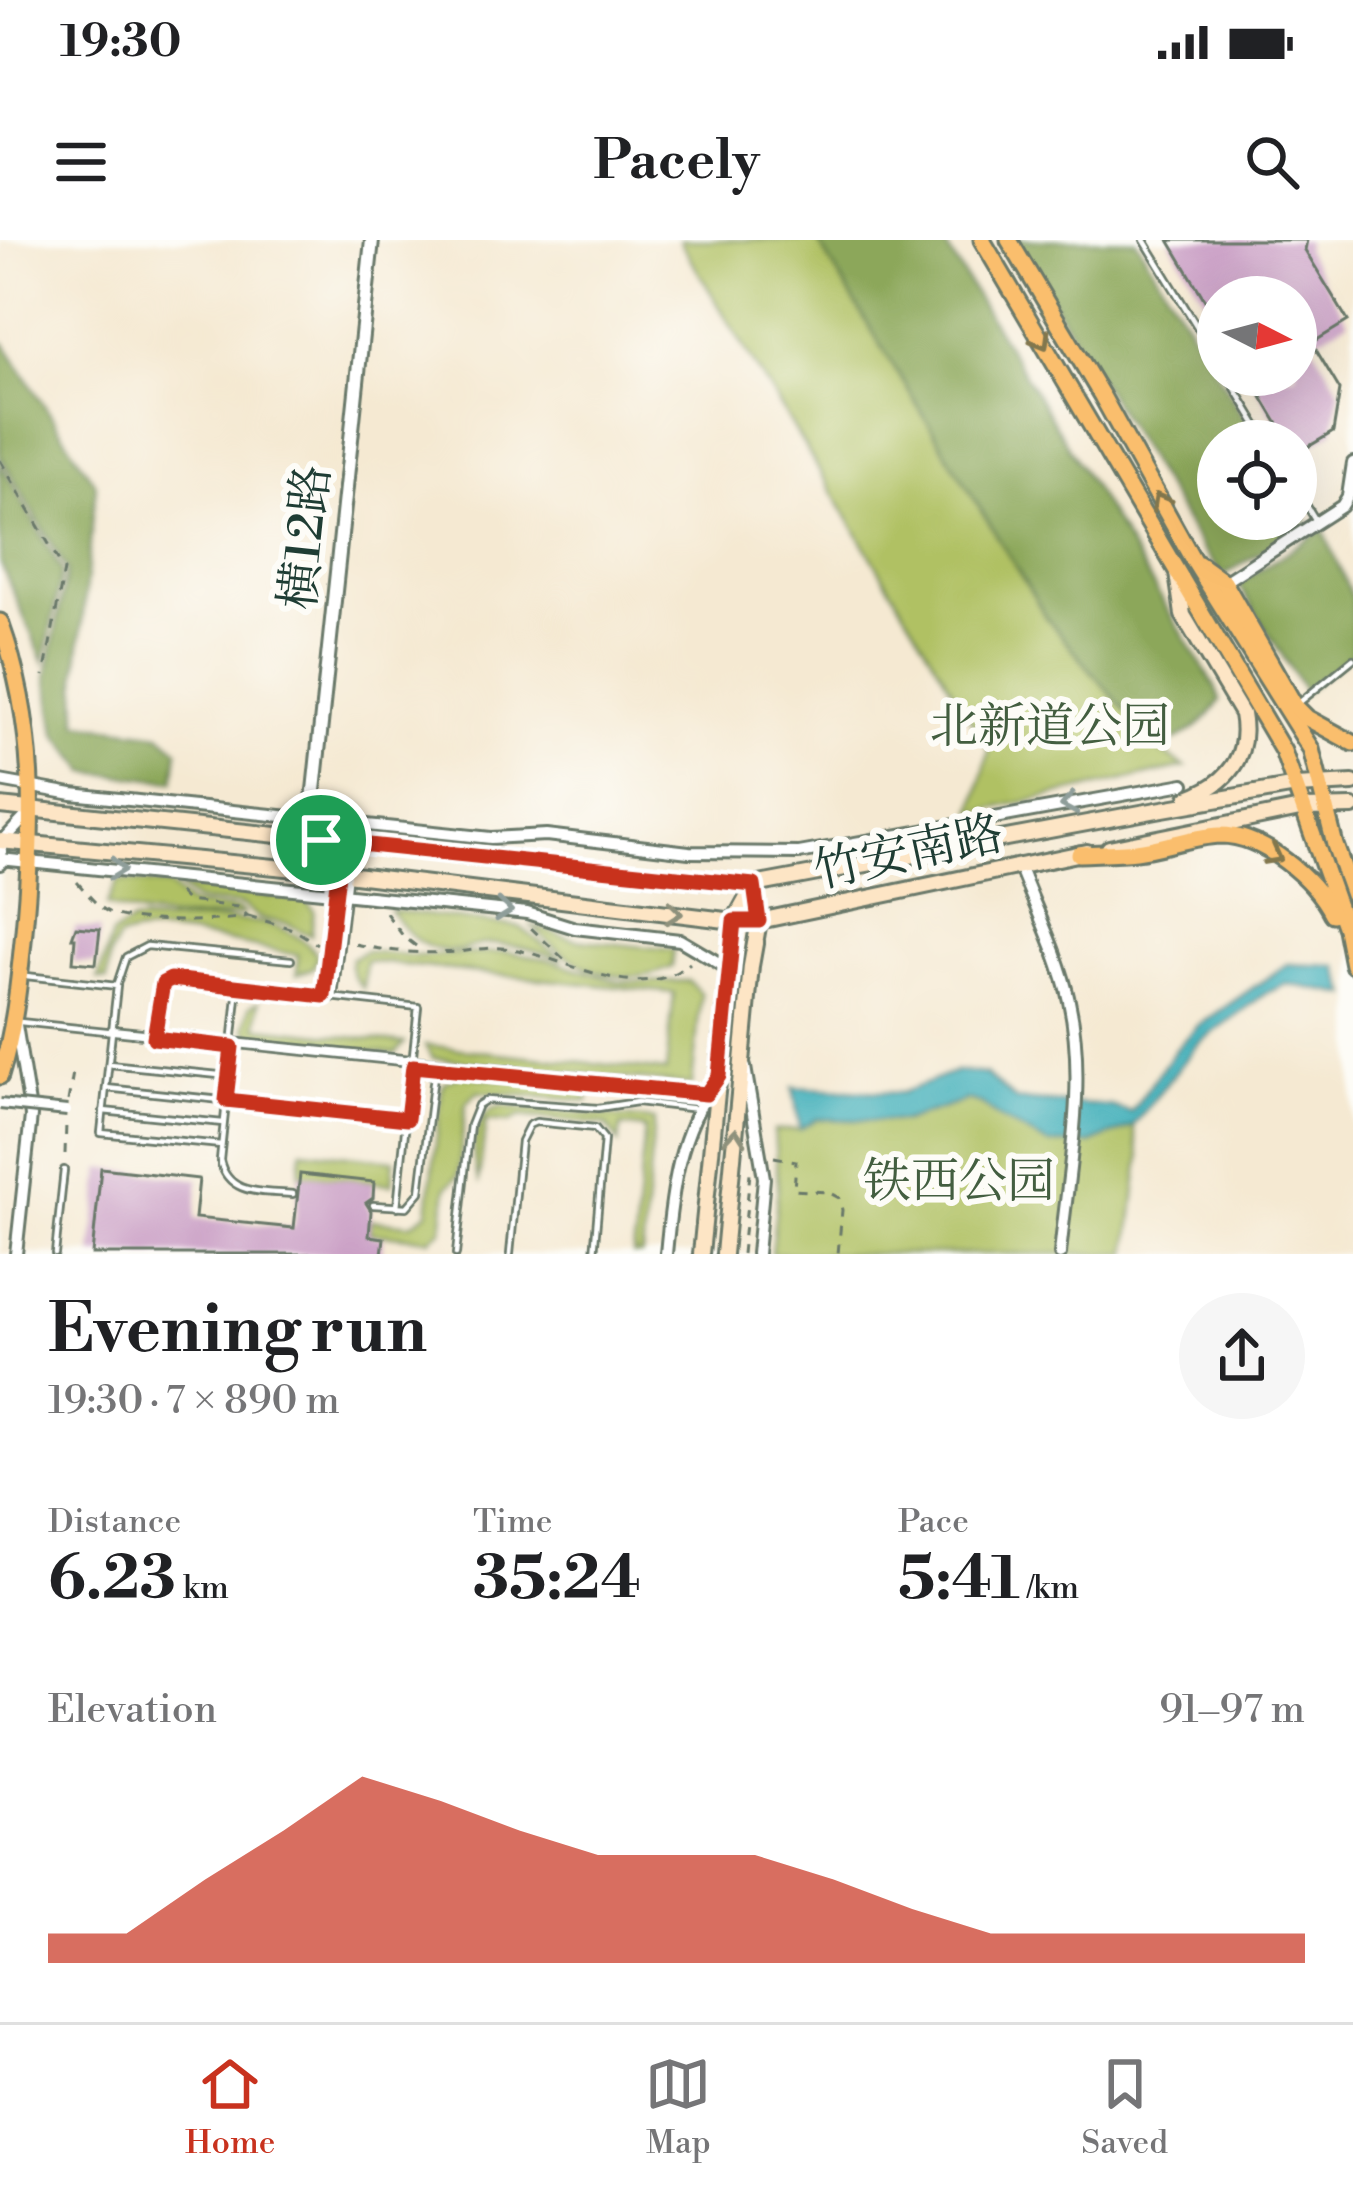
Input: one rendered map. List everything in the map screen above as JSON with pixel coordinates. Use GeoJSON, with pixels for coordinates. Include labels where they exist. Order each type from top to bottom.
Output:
{"type":"FeatureCollection","features":[{"type":"Feature","properties":{"kind":"main road"},"geometry":{"type":"LineString","coordinates":[[982,240],[1283,751],[1353,965]]}},
{"type":"Feature","properties":{"kind":"main road"},"geometry":{"type":"LineString","coordinates":[[1009,240],[1192,560],[1311,749],[1353,895]]}},
{"type":"Feature","properties":{"kind":"main road"},"geometry":{"type":"LineString","coordinates":[[1192,560],[1224,582],[1295,706],[1307,718],[1353,743]]}},
{"type":"Feature","properties":{"kind":"main road"},"geometry":{"type":"LineString","coordinates":[[1157,810],[1222,780],[1240,757],[1244,742],[1242,714],[1183,615],[1177,573]]}},
{"type":"Feature","properties":{"kind":"main road"},"geometry":{"type":"LineString","coordinates":[[0,622],[22,696],[33,809],[15,1022],[0,1076]]}},
{"type":"Feature","properties":{"kind":"main road","name":"竹安南路"},"geometry":{"type":"LineString","coordinates":[[0,806],[754,885],[1296,786],[1353,783]]}},
{"type":"Feature","properties":{"kind":"main road","name":"竹安南路"},"geometry":{"type":"LineString","coordinates":[[2,841],[759,921],[1305,808],[1353,807]]}},
{"type":"Feature","properties":{"kind":"main road"},"geometry":{"type":"LineString","coordinates":[[1079,854],[1136,851],[1221,835],[1243,840],[1292,866],[1322,894],[1349,947]]}},
{"type":"Feature","properties":{"kind":"main road"},"geometry":{"type":"LineString","coordinates":[[318,872],[321,840]]}},
{"type":"Feature","properties":{"kind":"main road"},"geometry":{"type":"LineString","coordinates":[[368,877],[370,845]]}},
{"type":"Feature","properties":{"kind":"main road"},"geometry":{"type":"LineString","coordinates":[[701,1254],[734,921],[754,885]]}},
{"type":"Feature","properties":{"kind":"main road"},"geometry":{"type":"LineString","coordinates":[[724,1254],[759,921],[754,885]]}},
{"type":"Feature","properties":{"kind":"street","name":"横12路"},"geometry":{"type":"LineString","coordinates":[[310,819],[372,240]]}},
{"type":"Feature","properties":{"kind":"street"},"geometry":{"type":"LineString","coordinates":[[1317,523],[1342,506],[1348,496],[1353,463]]}},
{"type":"Feature","properties":{"kind":"street"},"geometry":{"type":"LineString","coordinates":[[1224,582],[1290,540]]}},
{"type":"Feature","properties":{"kind":"street"},"geometry":{"type":"LineString","coordinates":[[0,781],[491,838],[546,835],[689,852],[799,853],[1184,784]]}},
{"type":"Feature","properties":{"kind":"street"},"geometry":{"type":"LineString","coordinates":[[33,809],[2,841],[0,861],[527,913],[575,928],[680,940],[728,969]]}},
{"type":"Feature","properties":{"kind":"street"},"geometry":{"type":"LineString","coordinates":[[310,819],[321,840]]}},
{"type":"Feature","properties":{"kind":"street"},"geometry":{"type":"LineString","coordinates":[[1020,868],[1074,1026],[1075,1091],[1060,1254]]}},
{"type":"Feature","properties":{"kind":"street"},"geometry":{"type":"LineString","coordinates":[[15,1022],[31,1116],[16,1254]]}},
{"type":"Feature","properties":{"kind":"street"},"geometry":{"type":"LineString","coordinates":[[742,1054],[764,1178],[757,1254]]}},
{"type":"Feature","properties":{"kind":"street"},"geometry":{"type":"LineString","coordinates":[[666,1254],[674,1168],[698,1109],[719,1076]]}},
{"type":"Feature","properties":{"kind":"street"},"geometry":{"type":"LineString","coordinates":[[0,1104],[67,1112]]}},
{"type":"Feature","properties":{"kind":"lane"},"geometry":{"type":"LineString","coordinates":[[1144,240],[1197,327]]}},
{"type":"Feature","properties":{"kind":"lane"},"geometry":{"type":"LineString","coordinates":[[1295,706],[1353,659]]}},
{"type":"Feature","properties":{"kind":"lane"},"geometry":{"type":"LineString","coordinates":[[324,996],[347,843]]}},
{"type":"Feature","properties":{"kind":"lane"},"geometry":{"type":"LineString","coordinates":[[334,997],[341,892]]}},
{"type":"Feature","properties":{"kind":"lane"},"geometry":{"type":"LineString","coordinates":[[221,1145],[101,1133],[117,986],[126,957],[147,946],[291,960]]}},
{"type":"Feature","properties":{"kind":"lane"},"geometry":{"type":"LineString","coordinates":[[20,975],[117,986]]}},
{"type":"Feature","properties":{"kind":"lane"},"geometry":{"type":"LineString","coordinates":[[155,1036],[163,983],[171,979],[418,1006],[397,1208]]}},
{"type":"Feature","properties":{"kind":"lane"},"geometry":{"type":"LineString","coordinates":[[238,987],[220,1160],[230,1183],[240,1188],[293,1193]]}},
{"type":"Feature","properties":{"kind":"lane"},"geometry":{"type":"LineString","coordinates":[[15,1022],[693,1087]]}},
{"type":"Feature","properties":{"kind":"lane"},"geometry":{"type":"LineString","coordinates":[[108,1064],[229,1076]]}},
{"type":"Feature","properties":{"kind":"lane"},"geometry":{"type":"LineString","coordinates":[[435,1065],[706,1094]]}},
{"type":"Feature","properties":{"kind":"lane"},"geometry":{"type":"LineString","coordinates":[[373,1205],[407,1207],[420,1192],[435,1065]]}},
{"type":"Feature","properties":{"kind":"lane"},"geometry":{"type":"LineString","coordinates":[[106,1088],[407,1119]]}},
{"type":"Feature","properties":{"kind":"lane"},"geometry":{"type":"LineString","coordinates":[[456,1254],[470,1125],[478,1105],[499,1099],[598,1108],[637,1102],[698,1109]]}},
{"type":"Feature","properties":{"kind":"lane"},"geometry":{"type":"LineString","coordinates":[[104,1111],[224,1123]]}},
{"type":"Feature","properties":{"kind":"lane"},"geometry":{"type":"LineString","coordinates":[[510,1254],[521,1141],[529,1125],[536,1122],[595,1128],[604,1139],[594,1254]]}},
{"type":"Feature","properties":{"kind":"lane"},"geometry":{"type":"LineString","coordinates":[[55,1254],[64,1170]]}},
{"type":"Feature","properties":{"kind":"path"},"geometry":{"type":"LineString","coordinates":[[0,460],[64,570],[44,676]]}},
{"type":"Feature","properties":{"kind":"path"},"geometry":{"type":"LineString","coordinates":[[171,882],[187,901],[238,907],[248,916]]}},
{"type":"Feature","properties":{"kind":"path"},"geometry":{"type":"LineString","coordinates":[[77,883],[98,906],[113,914],[171,921],[248,916],[293,928],[317,944]]}},
{"type":"Feature","properties":{"kind":"path"},"geometry":{"type":"LineString","coordinates":[[381,906],[404,936],[422,950]]}},
{"type":"Feature","properties":{"kind":"path"},"geometry":{"type":"LineString","coordinates":[[526,922],[569,963]]}},
{"type":"Feature","properties":{"kind":"path"},"geometry":{"type":"LineString","coordinates":[[355,944],[410,953],[504,948],[606,977],[640,979],[679,972],[696,958]]}},
{"type":"Feature","properties":{"kind":"path"},"geometry":{"type":"LineString","coordinates":[[774,1157],[796,1161],[794,1190],[828,1192],[838,1198],[842,1210],[838,1254]]}},
{"type":"Feature","properties":{"kind":"path"},"geometry":{"type":"LineString","coordinates":[[742,1254],[751,1163]]}},
{"type":"Feature","properties":{"kind":"green space","name":"北新道公园"},"geometry":{"type":"Polygon","coordinates":[[[679,240],[817,240],[1048,620],[1158,749],[1185,767],[973,813],[989,750],[679,240]]]}},
{"type":"Feature","properties":{"kind":"green space"},"geometry":{"type":"Polygon","coordinates":[[[817,240],[942,240],[1215,687],[1220,700],[1193,730],[1158,749],[1048,620],[817,240]]]}},
{"type":"Feature","properties":{"kind":"green space"},"geometry":{"type":"Polygon","coordinates":[[[1015,240],[1136,240],[1197,340],[1197,396],[1231,396],[1246,420],[1197,420],[1197,540],[1280,540],[1226,574],[1203,551],[1015,240]]]}},
{"type":"Feature","properties":{"kind":"green space"},"geometry":{"type":"Polygon","coordinates":[[[0,342],[96,485],[77,674],[78,723],[160,734],[178,750],[174,781],[87,772],[56,733],[47,676],[67,570],[0,455],[0,342]]]}},
{"type":"Feature","properties":{"kind":"green space"},"geometry":{"type":"Polygon","coordinates":[[[0,463],[62,571],[44,663],[0,562],[0,463]]]}},
{"type":"Feature","properties":{"kind":"green space"},"geometry":{"type":"Polygon","coordinates":[[[1323,529],[1353,600],[1353,653],[1305,692],[1238,584],[1306,540],[1317,540],[1323,529]]]}},
{"type":"Feature","properties":{"kind":"green space"},"geometry":{"type":"Polygon","coordinates":[[[118,880],[169,886],[189,905],[243,914],[174,918],[123,911],[107,905],[118,880]]]}},
{"type":"Feature","properties":{"kind":"green space"},"geometry":{"type":"Polygon","coordinates":[[[178,887],[306,900],[314,911],[311,936],[288,924],[259,918],[241,905],[195,901],[178,887]]]}},
{"type":"Feature","properties":{"kind":"green space"},"geometry":{"type":"Polygon","coordinates":[[[390,910],[520,927],[563,960],[498,944],[437,949],[411,935],[390,910]]]}},
{"type":"Feature","properties":{"kind":"green space"},"geometry":{"type":"Polygon","coordinates":[[[239,920],[283,929],[302,940],[318,956],[313,968],[297,974],[298,955],[154,932],[118,940],[110,955],[107,980],[98,979],[112,935],[133,922],[239,920]]]}},
{"type":"Feature","properties":{"kind":"green space"},"geometry":{"type":"Polygon","coordinates":[[[532,926],[574,939],[674,950],[672,967],[633,977],[596,971],[562,952],[532,926]]]}},
{"type":"Feature","properties":{"kind":"green space"},"geometry":{"type":"Polygon","coordinates":[[[365,951],[416,956],[507,952],[619,982],[689,981],[701,994],[692,1085],[433,1058],[425,1045],[666,1071],[674,993],[366,961],[363,988],[353,975],[351,959],[365,951]]]}},
{"type":"Feature","properties":{"kind":"green space"},"geometry":{"type":"Polygon","coordinates":[[[259,1002],[257,1027],[404,1043],[396,1054],[252,1038],[245,1028],[250,1006],[259,1002]]]}},
{"type":"Feature","properties":{"kind":"green space"},"geometry":{"type":"Polygon","coordinates":[[[460,1075],[589,1089],[588,1101],[478,1092],[466,1103],[458,1176],[447,1187],[442,1230],[430,1239],[369,1233],[370,1220],[411,1224],[428,1212],[442,1089],[445,1082],[460,1075]]]}},
{"type":"Feature","properties":{"kind":"green space","name":"铁西公园"},"geometry":{"type":"Polygon","coordinates":[[[968,1100],[999,1118],[1089,1144],[1133,1126],[1140,1157],[1128,1254],[771,1254],[778,1188],[774,1131],[800,1129],[816,1119],[904,1121],[968,1100]]]}},
{"type":"Feature","properties":{"kind":"green space"},"geometry":{"type":"Polygon","coordinates":[[[500,1106],[654,1120],[642,1254],[633,1254],[645,1129],[621,1126],[619,1143],[606,1125],[520,1116],[510,1122],[486,1120],[479,1180],[474,1160],[478,1126],[500,1106]]]}},
{"type":"Feature","properties":{"kind":"green space"},"geometry":{"type":"Polygon","coordinates":[[[302,1150],[394,1160],[392,1184],[300,1175],[302,1150]]]}},
{"type":"Feature","properties":{"kind":"water"},"geometry":{"type":"Polygon","coordinates":[[[1287,964],[1338,966],[1348,995],[1287,984],[1266,993],[1198,1044],[1133,1126],[1089,1144],[1048,1144],[968,1100],[903,1121],[817,1119],[800,1129],[793,1087],[901,1093],[958,1071],[985,1074],[1016,1100],[1110,1106],[1131,1112],[1198,1026],[1287,964]]]}},
{"type":"Feature","properties":{"kind":"building"},"geometry":{"type":"Polygon","coordinates":[[[1169,240],[1307,240],[1305,250],[1348,321],[1317,340],[1317,276],[1197,276],[1197,287],[1169,240]]]}},
{"type":"Feature","properties":{"kind":"building"},"geometry":{"type":"Polygon","coordinates":[[[1317,351],[1340,390],[1333,432],[1317,442],[1317,420],[1276,420],[1261,396],[1317,396],[1317,351]]]}},
{"type":"Feature","properties":{"kind":"building"},"geometry":{"type":"Polygon","coordinates":[[[76,927],[100,929],[96,964],[73,962],[76,927]]]}},
{"type":"Feature","properties":{"kind":"building"},"geometry":{"type":"Polygon","coordinates":[[[101,1168],[199,1179],[195,1218],[294,1228],[300,1174],[374,1182],[373,1198],[366,1203],[371,1211],[369,1236],[384,1238],[382,1254],[92,1254],[101,1168]]]}},
{"type":"Feature","properties":{"kind":"route"},"geometry":{"type":"LineString","coordinates":[[321,840],[754,885],[759,921],[734,921],[719,1076],[706,1094],[413,1066],[407,1119],[226,1100],[232,1047],[154,1038],[163,983],[171,979],[324,996],[338,873],[318,872],[321,840]]}}]}
